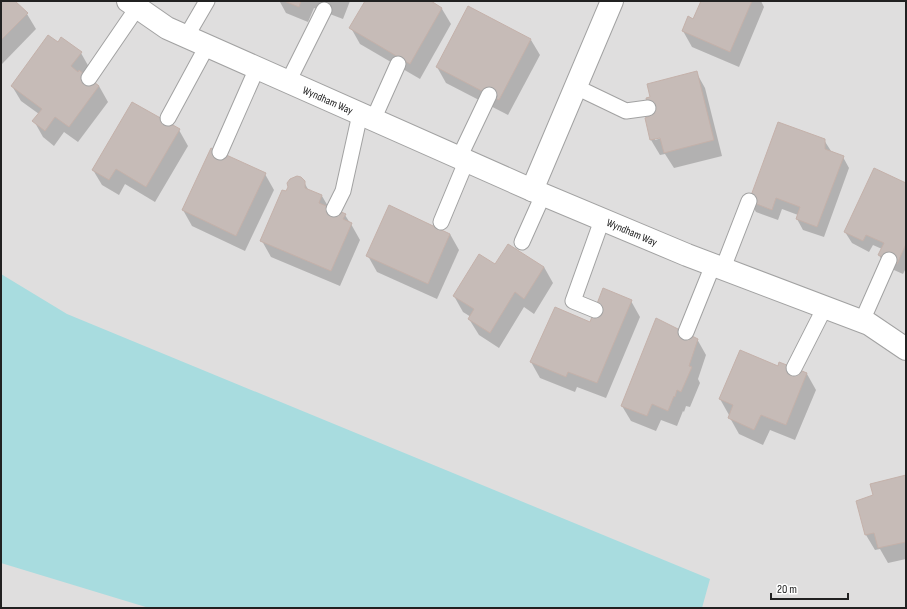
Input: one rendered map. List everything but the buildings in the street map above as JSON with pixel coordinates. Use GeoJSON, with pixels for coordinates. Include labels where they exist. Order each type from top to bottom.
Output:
{"type":"FeatureCollection","features":[{"type":"Feature","properties":{"kind":"street"},"geometry":{"type":"LineString","coordinates":[[537,193],[576,87],[612,1]]}},
{"type":"Feature","properties":{"kind":"street","name":"Wyndham Way"},"geometry":{"type":"LineString","coordinates":[[133,4],[167,28],[186,37],[537,193],[687,255],[869,324],[906,349]]}},
{"type":"Feature","properties":{"kind":"lane"},"geometry":{"type":"LineString","coordinates":[[186,37],[207,1]]}},
{"type":"Feature","properties":{"kind":"lane"},"geometry":{"type":"LineString","coordinates":[[89,78],[133,4]]}},
{"type":"Feature","properties":{"kind":"lane"},"geometry":{"type":"LineString","coordinates":[[288,82],[324,10]]}},
{"type":"Feature","properties":{"kind":"lane"},"geometry":{"type":"LineString","coordinates":[[168,118],[207,46]]}},
{"type":"Feature","properties":{"kind":"lane"},"geometry":{"type":"LineString","coordinates":[[334,209],[343,191],[366,117],[398,64]]}},
{"type":"Feature","properties":{"kind":"lane"},"geometry":{"type":"LineString","coordinates":[[220,152],[257,68]]}},
{"type":"Feature","properties":{"kind":"lane"},"geometry":{"type":"LineString","coordinates":[[576,87],[626,111],[648,108]]}},
{"type":"Feature","properties":{"kind":"lane"},"geometry":{"type":"LineString","coordinates":[[441,222],[488,95]]}},
{"type":"Feature","properties":{"kind":"lane"},"geometry":{"type":"LineString","coordinates":[[522,242],[537,193]]}},
{"type":"Feature","properties":{"kind":"lane"},"geometry":{"type":"LineString","coordinates":[[686,332],[749,201]]}},
{"type":"Feature","properties":{"kind":"lane"},"geometry":{"type":"LineString","coordinates":[[595,310],[573,301],[602,220]]}},
{"type":"Feature","properties":{"kind":"lane"},"geometry":{"type":"LineString","coordinates":[[862,321],[889,260]]}},
{"type":"Feature","properties":{"kind":"lane"},"geometry":{"type":"LineString","coordinates":[[794,368],[825,307]]}},
{"type":"Feature","properties":{"kind":"shaded area"},"geometry":{"type":"Polygon","coordinates":[[[1,1],[906,1],[906,608],[1,608],[1,1]]]}},
{"type":"Feature","properties":{"kind":"water"},"geometry":{"type":"Polygon","coordinates":[[[1,274],[67,314],[710,579],[702,608],[149,608],[1,563],[1,274]]]}}]}
